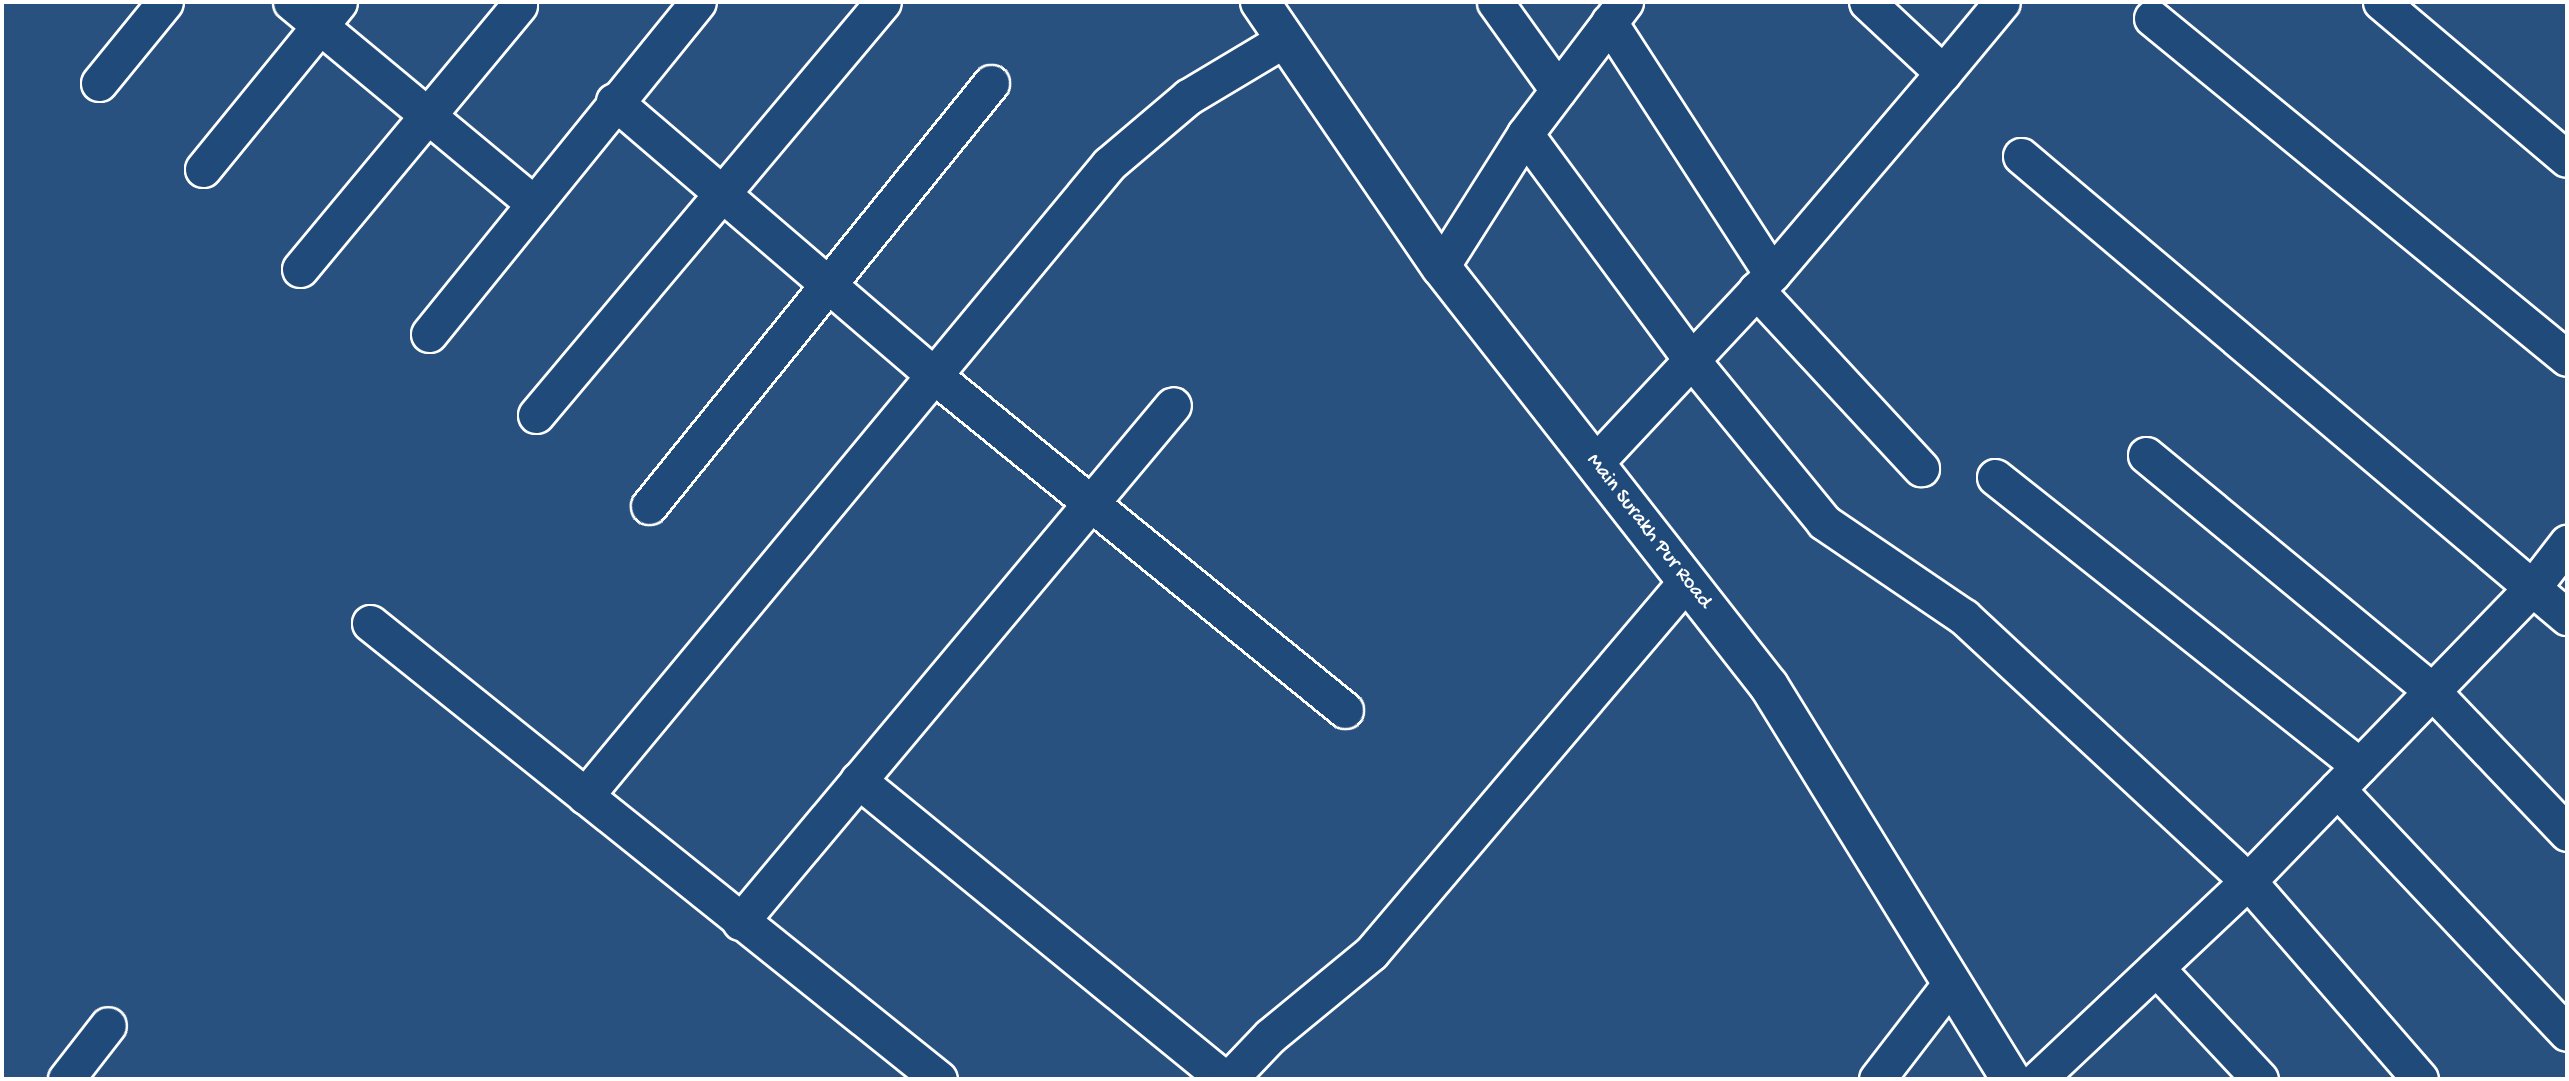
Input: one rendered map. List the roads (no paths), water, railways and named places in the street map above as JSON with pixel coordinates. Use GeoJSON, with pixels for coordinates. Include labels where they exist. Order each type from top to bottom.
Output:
{"type":"FeatureCollection","features":[{"type":"Feature","properties":{"kind":"street"},"geometry":{"type":"LineString","coordinates":[[99,83],[165,2]]}},
{"type":"Feature","properties":{"kind":"street"},"geometry":{"type":"LineString","coordinates":[[291,2],[330,14],[428,116],[533,203]]}},
{"type":"Feature","properties":{"kind":"street"},"geometry":{"type":"LineString","coordinates":[[429,334],[614,101],[698,2]]}},
{"type":"Feature","properties":{"kind":"street"},"geometry":{"type":"LineString","coordinates":[[536,415],[883,2]]}},
{"type":"Feature","properties":{"kind":"street","name":"Main Surakh Pur Road"},"geometry":{"type":"LineString","coordinates":[[1260,2],[1441,267],[1769,686],[2011,1079]]}},
{"type":"Feature","properties":{"kind":"street"},"geometry":{"type":"LineString","coordinates":[[1495,2],[1558,90]]}},
{"type":"Feature","properties":{"kind":"street"},"geometry":{"type":"LineString","coordinates":[[1867,2],[1942,73]]}},
{"type":"Feature","properties":{"kind":"street"},"geometry":{"type":"LineString","coordinates":[[1595,463],[1690,358],[1764,282],[2002,2]]}},
{"type":"Feature","properties":{"kind":"street"},"geometry":{"type":"LineString","coordinates":[[2381,2],[2567,159]]}},
{"type":"Feature","properties":{"kind":"street"},"geometry":{"type":"LineString","coordinates":[[300,269],[519,5]]}},
{"type":"Feature","properties":{"kind":"street"},"geometry":{"type":"LineString","coordinates":[[1441,267],[1525,135],[1617,12],[1764,282],[1921,468]]}},
{"type":"Feature","properties":{"kind":"street"},"geometry":{"type":"LineString","coordinates":[[203,169],[330,14]]}},
{"type":"Feature","properties":{"kind":"street"},"geometry":{"type":"LineString","coordinates":[[2152,18],[2567,358]]}},
{"type":"Feature","properties":{"kind":"street"},"geometry":{"type":"LineString","coordinates":[[584,796],[937,378],[1109,164],[1188,97],[1286,39]]}},
{"type":"Feature","properties":{"kind":"street"},"geometry":{"type":"LineString","coordinates":[[649,506],[991,83]]}},
{"type":"Feature","properties":{"kind":"street"},"geometry":{"type":"LineString","coordinates":[[614,101],[937,378],[1091,500],[1345,710]]}},
{"type":"Feature","properties":{"kind":"street"},"geometry":{"type":"LineString","coordinates":[[1525,135],[1690,358],[1824,522],[1964,617],[2248,881],[2420,1079]]}},
{"type":"Feature","properties":{"kind":"street"},"geometry":{"type":"LineString","coordinates":[[2021,156],[2567,617]]}},
{"type":"Feature","properties":{"kind":"street"},"geometry":{"type":"LineString","coordinates":[[740,922],[1173,405]]}},
{"type":"Feature","properties":{"kind":"street"},"geometry":{"type":"LineString","coordinates":[[2146,454],[2432,691],[2567,834]]}},
{"type":"Feature","properties":{"kind":"street"},"geometry":{"type":"LineString","coordinates":[[1995,477],[2348,777],[2567,1033]]}},
{"type":"Feature","properties":{"kind":"street"},"geometry":{"type":"LineString","coordinates":[[2038,1079],[2248,881],[2533,587],[2567,543]]}},
{"type":"Feature","properties":{"kind":"street"},"geometry":{"type":"LineString","coordinates":[[858,779],[1227,1079],[1270,1036],[1371,953],[1687,581]]}},
{"type":"Feature","properties":{"kind":"street"},"geometry":{"type":"LineString","coordinates":[[370,624],[939,1079]]}},
{"type":"Feature","properties":{"kind":"street"},"geometry":{"type":"LineString","coordinates":[[2156,968],[2260,1079]]}},
{"type":"Feature","properties":{"kind":"street"},"geometry":{"type":"LineString","coordinates":[[1877,1079],[1951,983]]}},
{"type":"Feature","properties":{"kind":"street"},"geometry":{"type":"LineString","coordinates":[[66,1079],[108,1025]]}}]}
